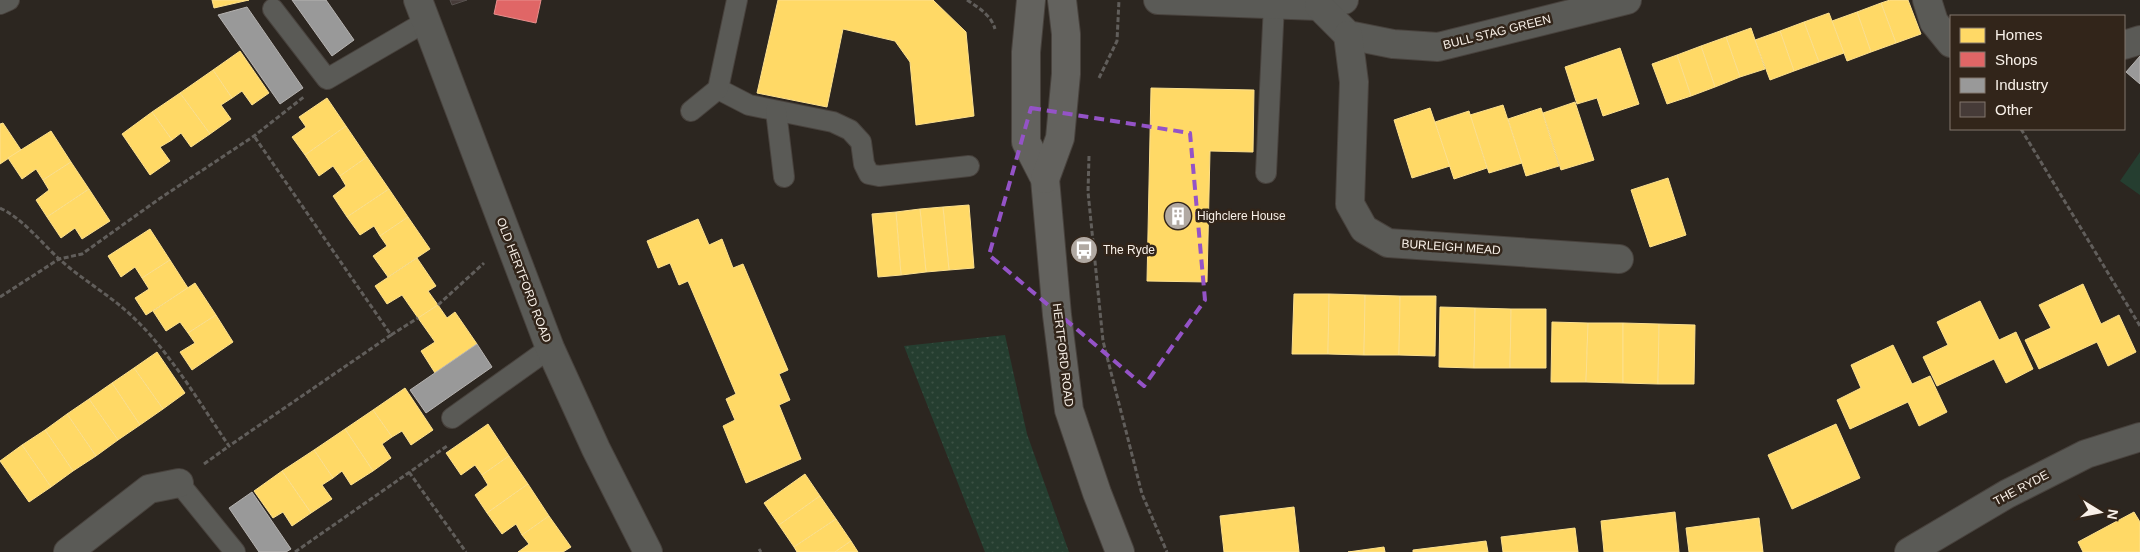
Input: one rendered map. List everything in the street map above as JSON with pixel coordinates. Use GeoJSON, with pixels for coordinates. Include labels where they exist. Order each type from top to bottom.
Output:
{"type":"FeatureCollection","features":[{"type":"Feature","properties":{"kind":"main road","name":"HERTFORD ROAD"},"geometry":{"type":"LineString","coordinates":[[1031,0],[1026,52],[1026,142],[1045,180],[1057,315],[1069,410],[1097,493],[1120,552]]}},
{"type":"Feature","properties":{"kind":"main road","name":"HERTFORD ROAD"},"geometry":{"type":"LineString","coordinates":[[1045,180],[1060,138],[1066,74],[1066,34],[1062,0]]}},
{"type":"Feature","properties":{"kind":"street"},"geometry":{"type":"LineString","coordinates":[[1158,0],[1274,4],[1331,3],[1348,35]]}},
{"type":"Feature","properties":{"kind":"street","name":"BULL STAG GREEN"},"geometry":{"type":"LineString","coordinates":[[1348,35],[1393,44],[1438,47],[1627,0]]}},
{"type":"Feature","properties":{"kind":"street"},"geometry":{"type":"LineString","coordinates":[[1927,0],[1934,22],[1950,42]]}},
{"type":"Feature","properties":{"kind":"street","name":"OLD HERTFORD ROAD"},"geometry":{"type":"LineString","coordinates":[[421,11],[550,348],[596,449],[648,552]]}},
{"type":"Feature","properties":{"kind":"street","name":"BURLEIGH MEAD"},"geometry":{"type":"LineString","coordinates":[[1348,35],[1354,82],[1350,204],[1364,229],[1388,243],[1619,259]]}},
{"type":"Feature","properties":{"kind":"street"},"geometry":{"type":"LineString","coordinates":[[2125,44],[2140,40]]}},
{"type":"Feature","properties":{"kind":"street","name":"THE RYDE"},"geometry":{"type":"LineString","coordinates":[[1909,552],[2007,494],[2086,454],[2140,437]]}},
{"type":"Feature","properties":{"kind":"street"},"geometry":{"type":"LineString","coordinates":[[68,552],[149,489],[179,483]]}},
{"type":"Feature","properties":{"kind":"lane"},"geometry":{"type":"LineString","coordinates":[[0,4],[9,0]]}},
{"type":"Feature","properties":{"kind":"lane"},"geometry":{"type":"LineString","coordinates":[[691,111],[718,88],[737,0]]}},
{"type":"Feature","properties":{"kind":"lane"},"geometry":{"type":"LineString","coordinates":[[1266,173],[1274,4]]}},
{"type":"Feature","properties":{"kind":"lane"},"geometry":{"type":"LineString","coordinates":[[273,9],[327,79],[421,11]]}},
{"type":"Feature","properties":{"kind":"lane"},"geometry":{"type":"LineString","coordinates":[[718,88],[749,105],[833,122],[850,130],[861,142],[864,164],[869,174],[879,176],[969,166]]}},
{"type":"Feature","properties":{"kind":"lane"},"geometry":{"type":"LineString","coordinates":[[776,111],[784,176]]}},
{"type":"Feature","properties":{"kind":"lane"},"geometry":{"type":"LineString","coordinates":[[452,418],[550,348]]}},
{"type":"Feature","properties":{"kind":"lane"},"geometry":{"type":"LineString","coordinates":[[179,483],[235,552]]}},
{"type":"Feature","properties":{"kind":"path"},"geometry":{"type":"LineString","coordinates":[[967,0],[981,9],[993,22],[996,36]]}},
{"type":"Feature","properties":{"kind":"path"},"geometry":{"type":"LineString","coordinates":[[1098,85],[1099,76],[1117,41],[1120,0]]}},
{"type":"Feature","properties":{"kind":"path"},"geometry":{"type":"LineString","coordinates":[[0,297],[59,259],[82,254],[254,136],[327,79]]}},
{"type":"Feature","properties":{"kind":"path"},"geometry":{"type":"LineString","coordinates":[[2022,130],[2140,326]]}},
{"type":"Feature","properties":{"kind":"path"},"geometry":{"type":"LineString","coordinates":[[254,136],[391,335]]}},
{"type":"Feature","properties":{"kind":"path"},"geometry":{"type":"LineString","coordinates":[[1089,147],[1088,192],[1103,341],[1142,494],[1167,552]]}},
{"type":"Feature","properties":{"kind":"path"},"geometry":{"type":"LineString","coordinates":[[0,208],[30,230],[59,259],[105,293],[157,343],[229,446],[418,318]]}},
{"type":"Feature","properties":{"kind":"path"},"geometry":{"type":"LineString","coordinates":[[438,305],[509,241]]}},
{"type":"Feature","properties":{"kind":"path"},"geometry":{"type":"LineString","coordinates":[[295,552],[447,446],[452,418]]}},
{"type":"Feature","properties":{"kind":"path"},"geometry":{"type":"LineString","coordinates":[[409,472],[466,552]]}},
{"type":"Feature","properties":{"kind":"highlighted area"},"geometry":{"type":"Polygon","coordinates":[[[1031,108],[1190,133],[1205,300],[1144,386],[989,255],[1031,108]]]}},
{"type":"Feature","properties":{"kind":"green space"},"geometry":{"type":"Polygon","coordinates":[[[2140,152],[2140,195],[2120,181],[2140,152]]]}},
{"type":"Feature","properties":{"kind":"green space"},"geometry":{"type":"Polygon","coordinates":[[[1005,335],[1027,434],[1069,552],[985,552],[904,346],[1005,335]]]}},
{"type":"Feature","properties":{"kind":"building: Homes"},"geometry":{"type":"Polygon","coordinates":[[[212,0],[249,0],[214,8],[212,0]]]}},
{"type":"Feature","properties":{"kind":"building: Homes"},"geometry":{"type":"Polygon","coordinates":[[[778,0],[933,0],[966,32],[974,116],[916,125],[910,62],[895,41],[843,29],[827,107],[757,93],[778,0]]]}},
{"type":"Feature","properties":{"kind":"building: Homes"},"geometry":{"type":"Polygon","coordinates":[[[1890,0],[1908,0],[1921,34],[1896,43],[1881,3],[1890,0]]]}},
{"type":"Feature","properties":{"kind":"building: Homes"},"geometry":{"type":"Polygon","coordinates":[[[1881,3],[1896,43],[1871,52],[1857,12],[1881,3]]]}},
{"type":"Feature","properties":{"kind":"building: Homes"},"geometry":{"type":"Polygon","coordinates":[[[1857,12],[1871,52],[1847,61],[1832,21],[1857,12]]]}},
{"type":"Feature","properties":{"kind":"building: Homes"},"geometry":{"type":"Polygon","coordinates":[[[1829,13],[1844,53],[1819,62],[1804,22],[1829,13]]]}},
{"type":"Feature","properties":{"kind":"building: Homes"},"geometry":{"type":"Polygon","coordinates":[[[1804,22],[1819,62],[1794,71],[1780,31],[1804,22]]]}},
{"type":"Feature","properties":{"kind":"building: Homes"},"geometry":{"type":"Polygon","coordinates":[[[1751,28],[1765,69],[1740,77],[1726,37],[1751,28]]]}},
{"type":"Feature","properties":{"kind":"building: Homes"},"geometry":{"type":"Polygon","coordinates":[[[1780,31],[1794,71],[1770,80],[1755,40],[1780,31]]]}},
{"type":"Feature","properties":{"kind":"building: Homes"},"geometry":{"type":"Polygon","coordinates":[[[1726,37],[1740,77],[1715,87],[1701,46],[1726,37]]]}},
{"type":"Feature","properties":{"kind":"building: Homes"},"geometry":{"type":"Polygon","coordinates":[[[1701,46],[1715,87],[1691,96],[1677,55],[1701,46]]]}},
{"type":"Feature","properties":{"kind":"building: Homes"},"geometry":{"type":"Polygon","coordinates":[[[1620,48],[1639,104],[1603,116],[1597,98],[1577,104],[1565,67],[1620,48]]]}},
{"type":"Feature","properties":{"kind":"building: Homes"},"geometry":{"type":"Polygon","coordinates":[[[240,51],[269,93],[252,105],[242,91],[232,98],[213,70],[240,51]]]}},
{"type":"Feature","properties":{"kind":"building: Homes"},"geometry":{"type":"Polygon","coordinates":[[[1677,55],[1691,96],[1667,104],[1652,64],[1677,55]]]}},
{"type":"Feature","properties":{"kind":"building: Homes"},"geometry":{"type":"Polygon","coordinates":[[[213,70],[232,98],[221,105],[231,119],[210,134],[180,93],[213,70]]]}},
{"type":"Feature","properties":{"kind":"building: Homes","name":"Highclere House"},"geometry":{"type":"Polygon","coordinates":[[[1151,88],[1254,90],[1253,152],[1210,151],[1207,282],[1147,281],[1151,88]]]}},
{"type":"Feature","properties":{"kind":"building: Homes"},"geometry":{"type":"Polygon","coordinates":[[[180,93],[210,134],[191,147],[181,133],[172,140],[152,112],[180,93]]]}},
{"type":"Feature","properties":{"kind":"building: Homes"},"geometry":{"type":"Polygon","coordinates":[[[327,98],[346,126],[305,155],[292,137],[306,127],[299,117],[327,98]]]}},
{"type":"Feature","properties":{"kind":"building: Homes"},"geometry":{"type":"Polygon","coordinates":[[[1575,102],[1594,160],[1561,170],[1543,113],[1575,102]]]}},
{"type":"Feature","properties":{"kind":"building: Homes"},"geometry":{"type":"Polygon","coordinates":[[[1503,105],[1522,163],[1489,173],[1470,115],[1503,105]]]}},
{"type":"Feature","properties":{"kind":"building: Homes"},"geometry":{"type":"Polygon","coordinates":[[[1430,108],[1450,166],[1412,178],[1394,120],[1430,108]]]}},
{"type":"Feature","properties":{"kind":"building: Homes"},"geometry":{"type":"Polygon","coordinates":[[[1541,108],[1559,166],[1526,176],[1508,119],[1541,108]]]}},
{"type":"Feature","properties":{"kind":"building: Homes"},"geometry":{"type":"Polygon","coordinates":[[[1469,111],[1487,168],[1454,179],[1435,122],[1469,111]]]}},
{"type":"Feature","properties":{"kind":"building: Homes"},"geometry":{"type":"Polygon","coordinates":[[[152,112],[172,140],[160,147],[170,161],[150,175],[122,134],[152,112]]]}},
{"type":"Feature","properties":{"kind":"building: Homes"},"geometry":{"type":"Polygon","coordinates":[[[3,123],[21,150],[0,164],[0,124],[3,123]]]}},
{"type":"Feature","properties":{"kind":"building: Homes"},"geometry":{"type":"Polygon","coordinates":[[[346,126],[367,157],[340,176],[333,166],[319,176],[305,155],[346,126]]]}},
{"type":"Feature","properties":{"kind":"building: Homes"},"geometry":{"type":"Polygon","coordinates":[[[51,131],[71,162],[43,180],[36,169],[22,179],[8,158],[51,131]]]}},
{"type":"Feature","properties":{"kind":"building: Homes"},"geometry":{"type":"Polygon","coordinates":[[[367,157],[389,189],[347,217],[333,196],[346,186],[340,176],[367,157]]]}},
{"type":"Feature","properties":{"kind":"building: Homes"},"geometry":{"type":"Polygon","coordinates":[[[71,162],[89,189],[47,217],[36,200],[49,190],[43,180],[71,162]]]}},
{"type":"Feature","properties":{"kind":"building: Homes"},"geometry":{"type":"Polygon","coordinates":[[[1668,178],[1686,235],[1650,247],[1631,190],[1668,178]]]}},
{"type":"Feature","properties":{"kind":"building: Homes"},"geometry":{"type":"Polygon","coordinates":[[[89,189],[110,221],[82,239],[75,228],[61,238],[47,217],[89,189]]]}},
{"type":"Feature","properties":{"kind":"building: Homes"},"geometry":{"type":"Polygon","coordinates":[[[389,189],[408,217],[380,236],[374,226],[360,235],[347,217],[389,189]]]}},
{"type":"Feature","properties":{"kind":"building: Homes"},"geometry":{"type":"Polygon","coordinates":[[[969,205],[974,268],[949,270],[943,207],[969,205]]]}},
{"type":"Feature","properties":{"kind":"building: Homes"},"geometry":{"type":"Polygon","coordinates":[[[943,207],[949,270],[926,272],[920,209],[943,207]]]}},
{"type":"Feature","properties":{"kind":"building: Homes"},"geometry":{"type":"Polygon","coordinates":[[[920,209],[926,272],[901,275],[896,212],[920,209]]]}},
{"type":"Feature","properties":{"kind":"building: Homes"},"geometry":{"type":"Polygon","coordinates":[[[896,212],[901,275],[878,277],[872,214],[896,212]]]}},
{"type":"Feature","properties":{"kind":"building: Homes"},"geometry":{"type":"Polygon","coordinates":[[[408,217],[430,249],[388,277],[373,256],[387,246],[380,236],[408,217]]]}},
{"type":"Feature","properties":{"kind":"building: Homes"},"geometry":{"type":"Polygon","coordinates":[[[698,219],[709,245],[722,239],[733,268],[743,264],[788,370],[779,374],[790,400],[779,405],[801,459],[746,483],[723,426],[735,420],[726,399],[736,394],[688,281],[679,285],[670,263],[658,268],[647,241],[698,219]]]}},
{"type":"Feature","properties":{"kind":"building: Homes"},"geometry":{"type":"Polygon","coordinates":[[[150,229],[170,260],[142,278],[135,267],[121,277],[108,256],[150,229]]]}},
{"type":"Feature","properties":{"kind":"building: Homes"},"geometry":{"type":"Polygon","coordinates":[[[417,258],[436,286],[428,291],[438,305],[418,318],[402,295],[387,304],[375,286],[417,258]]]}},
{"type":"Feature","properties":{"kind":"building: Homes"},"geometry":{"type":"Polygon","coordinates":[[[170,260],[188,288],[146,315],[135,298],[149,289],[142,278],[170,260]]]}},
{"type":"Feature","properties":{"kind":"building: Homes"},"geometry":{"type":"Polygon","coordinates":[[[195,283],[216,315],[188,333],[180,322],[166,331],[153,311],[195,283]]]}},
{"type":"Feature","properties":{"kind":"building: Homes"},"geometry":{"type":"Polygon","coordinates":[[[2083,284],[2101,324],[2119,315],[2136,352],[2108,366],[2097,342],[2039,369],[2025,340],[2051,328],[2039,305],[2083,284]]]}},
{"type":"Feature","properties":{"kind":"building: Homes"},"geometry":{"type":"Polygon","coordinates":[[[1294,294],[1329,294],[1328,354],[1292,354],[1294,294]]]}},
{"type":"Feature","properties":{"kind":"building: Homes"},"geometry":{"type":"Polygon","coordinates":[[[1329,294],[1365,295],[1364,355],[1328,354],[1329,294]]]}},
{"type":"Feature","properties":{"kind":"building: Homes"},"geometry":{"type":"Polygon","coordinates":[[[1365,295],[1400,296],[1399,355],[1364,355],[1365,295]]]}},
{"type":"Feature","properties":{"kind":"building: Homes"},"geometry":{"type":"Polygon","coordinates":[[[1400,296],[1436,296],[1435,356],[1399,355],[1400,296]]]}},
{"type":"Feature","properties":{"kind":"building: Homes"},"geometry":{"type":"Polygon","coordinates":[[[1980,301],[1999,340],[2016,332],[2033,369],[2006,383],[1994,359],[1937,386],[1923,357],[1948,345],[1937,322],[1980,301]]]}},
{"type":"Feature","properties":{"kind":"building: Homes"},"geometry":{"type":"Polygon","coordinates":[[[438,305],[447,318],[455,312],[477,344],[435,373],[421,351],[435,342],[418,318],[438,305]]]}},
{"type":"Feature","properties":{"kind":"building: Homes"},"geometry":{"type":"Polygon","coordinates":[[[1440,307],[1475,308],[1474,368],[1439,367],[1440,307]]]}},
{"type":"Feature","properties":{"kind":"building: Homes"},"geometry":{"type":"Polygon","coordinates":[[[1475,308],[1511,309],[1510,368],[1474,368],[1475,308]]]}},
{"type":"Feature","properties":{"kind":"building: Homes"},"geometry":{"type":"Polygon","coordinates":[[[1511,309],[1546,309],[1546,368],[1510,368],[1511,309]]]}},
{"type":"Feature","properties":{"kind":"building: Homes"},"geometry":{"type":"Polygon","coordinates":[[[216,315],[233,342],[192,370],[180,352],[195,343],[188,333],[216,315]]]}},
{"type":"Feature","properties":{"kind":"building: Homes"},"geometry":{"type":"Polygon","coordinates":[[[1552,322],[1588,323],[1586,382],[1551,382],[1552,322]]]}},
{"type":"Feature","properties":{"kind":"building: Homes"},"geometry":{"type":"Polygon","coordinates":[[[1588,323],[1623,323],[1623,383],[1586,382],[1588,323]]]}},
{"type":"Feature","properties":{"kind":"building: Homes"},"geometry":{"type":"Polygon","coordinates":[[[1623,323],[1659,324],[1658,384],[1623,383],[1623,323]]]}},
{"type":"Feature","properties":{"kind":"building: Homes"},"geometry":{"type":"Polygon","coordinates":[[[1659,324],[1695,325],[1694,384],[1658,384],[1659,324]]]}},
{"type":"Feature","properties":{"kind":"building: Homes"},"geometry":{"type":"Polygon","coordinates":[[[1893,345],[1912,384],[1930,376],[1947,412],[1919,426],[1908,402],[1850,429],[1837,400],[1861,388],[1851,365],[1893,345]]]}},
{"type":"Feature","properties":{"kind":"building: Homes"},"geometry":{"type":"Polygon","coordinates":[[[157,352],[185,393],[163,409],[134,368],[157,352]]]}},
{"type":"Feature","properties":{"kind":"building: Homes"},"geometry":{"type":"Polygon","coordinates":[[[134,368],[163,409],[140,425],[112,383],[134,368]]]}},
{"type":"Feature","properties":{"kind":"building: Homes"},"geometry":{"type":"Polygon","coordinates":[[[112,383],[140,425],[118,440],[89,399],[112,383]]]}},
{"type":"Feature","properties":{"kind":"building: Homes"},"geometry":{"type":"Polygon","coordinates":[[[405,388],[433,430],[411,445],[402,431],[392,437],[373,410],[405,388]]]}},
{"type":"Feature","properties":{"kind":"building: Homes"},"geometry":{"type":"Polygon","coordinates":[[[89,399],[118,440],[96,456],[67,414],[89,399]]]}},
{"type":"Feature","properties":{"kind":"building: Homes"},"geometry":{"type":"Polygon","coordinates":[[[373,410],[392,437],[382,444],[391,458],[373,471],[345,429],[373,410]]]}},
{"type":"Feature","properties":{"kind":"building: Homes"},"geometry":{"type":"Polygon","coordinates":[[[67,414],[96,456],[73,471],[45,430],[67,414]]]}},
{"type":"Feature","properties":{"kind":"building: Homes"},"geometry":{"type":"Polygon","coordinates":[[[488,424],[509,456],[482,475],[475,465],[461,475],[446,453],[488,424]]]}},
{"type":"Feature","properties":{"kind":"building: Homes"},"geometry":{"type":"Polygon","coordinates":[[[1836,424],[1860,478],[1792,509],[1768,455],[1836,424]]]}},
{"type":"Feature","properties":{"kind":"building: Homes"},"geometry":{"type":"Polygon","coordinates":[[[345,429],[373,471],[351,485],[342,471],[333,478],[314,450],[345,429]]]}},
{"type":"Feature","properties":{"kind":"building: Homes"},"geometry":{"type":"Polygon","coordinates":[[[45,430],[73,471],[51,487],[22,445],[45,430]]]}},
{"type":"Feature","properties":{"kind":"building: Homes"},"geometry":{"type":"Polygon","coordinates":[[[22,445],[51,487],[29,502],[0,461],[22,445]]]}},
{"type":"Feature","properties":{"kind":"building: Homes"},"geometry":{"type":"Polygon","coordinates":[[[314,450],[333,478],[322,485],[332,499],[311,513],[282,471],[314,450]]]}},
{"type":"Feature","properties":{"kind":"building: Homes"},"geometry":{"type":"Polygon","coordinates":[[[509,456],[528,484],[487,513],[475,495],[488,485],[482,475],[509,456]]]}},
{"type":"Feature","properties":{"kind":"building: Homes"},"geometry":{"type":"Polygon","coordinates":[[[282,471],[311,513],[292,526],[283,512],[273,518],[254,491],[282,471]]]}},
{"type":"Feature","properties":{"kind":"building: Homes"},"geometry":{"type":"Polygon","coordinates":[[[805,474],[820,496],[779,525],[764,503],[805,474]]]}},
{"type":"Feature","properties":{"kind":"building: Homes"},"geometry":{"type":"Polygon","coordinates":[[[528,484],[549,516],[522,535],[516,524],[502,534],[487,513],[528,484]]]}},
{"type":"Feature","properties":{"kind":"building: Homes"},"geometry":{"type":"Polygon","coordinates":[[[820,496],[836,519],[794,547],[779,525],[820,496]]]}},
{"type":"Feature","properties":{"kind":"building: Homes"},"geometry":{"type":"Polygon","coordinates":[[[1294,507],[1299,552],[1224,552],[1220,516],[1294,507]]]}},
{"type":"Feature","properties":{"kind":"building: Homes"},"geometry":{"type":"Polygon","coordinates":[[[1675,512],[1679,552],[1604,552],[1601,521],[1675,512]]]}},
{"type":"Feature","properties":{"kind":"building: Homes"},"geometry":{"type":"Polygon","coordinates":[[[2134,512],[2140,522],[2140,552],[2083,552],[2078,542],[2134,512]]]}},
{"type":"Feature","properties":{"kind":"building: Homes"},"geometry":{"type":"Polygon","coordinates":[[[549,516],[571,547],[563,552],[518,552],[529,544],[522,535],[549,516]]]}},
{"type":"Feature","properties":{"kind":"building: Homes"},"geometry":{"type":"Polygon","coordinates":[[[1759,518],[1763,552],[1689,552],[1686,528],[1759,518]]]}},
{"type":"Feature","properties":{"kind":"building: Homes"},"geometry":{"type":"Polygon","coordinates":[[[836,519],[851,541],[835,552],[797,552],[794,547],[836,519]]]}},
{"type":"Feature","properties":{"kind":"building: Homes"},"geometry":{"type":"Polygon","coordinates":[[[1575,528],[1578,552],[1503,552],[1501,537],[1575,528]]]}},
{"type":"Feature","properties":{"kind":"building: Homes"},"geometry":{"type":"Polygon","coordinates":[[[851,541],[858,552],[835,552],[851,541]]]}},
{"type":"Feature","properties":{"kind":"building: Homes"},"geometry":{"type":"Polygon","coordinates":[[[1486,541],[1488,552],[1413,552],[1413,550],[1486,541]]]}},
{"type":"Feature","properties":{"kind":"building: Homes"},"geometry":{"type":"Polygon","coordinates":[[[1384,547],[1385,552],[1348,552],[1384,547]]]}},
{"type":"Feature","properties":{"kind":"building: Shops"},"geometry":{"type":"Polygon","coordinates":[[[497,0],[541,0],[536,23],[494,14],[497,0]]]}},
{"type":"Feature","properties":{"kind":"building: Industry"},"geometry":{"type":"Polygon","coordinates":[[[292,0],[326,0],[354,40],[332,56],[292,0]]]}},
{"type":"Feature","properties":{"kind":"building: Industry"},"geometry":{"type":"Polygon","coordinates":[[[247,7],[303,88],[280,104],[218,15],[247,7]]]}},
{"type":"Feature","properties":{"kind":"building: Industry"},"geometry":{"type":"Polygon","coordinates":[[[2140,56],[2140,84],[2126,72],[2140,56]]]}},
{"type":"Feature","properties":{"kind":"building: Industry"},"geometry":{"type":"Polygon","coordinates":[[[477,344],[492,367],[426,413],[410,390],[477,344]]]}},
{"type":"Feature","properties":{"kind":"building: Industry"},"geometry":{"type":"Polygon","coordinates":[[[252,492],[291,549],[286,552],[259,552],[229,508],[252,492]]]}},
{"type":"Feature","properties":{"kind":"building: Other"},"geometry":{"type":"Polygon","coordinates":[[[450,0],[467,0],[452,5],[450,0]]]}},
{"type":"Feature","properties":{"kind":"place","name":"Highclere House"},"geometry":{"type":"Point","coordinates":[1178,216]}},
{"type":"Feature","properties":{"kind":"place","name":"The Ryde"},"geometry":{"type":"Point","coordinates":[1084,250]}}]}
